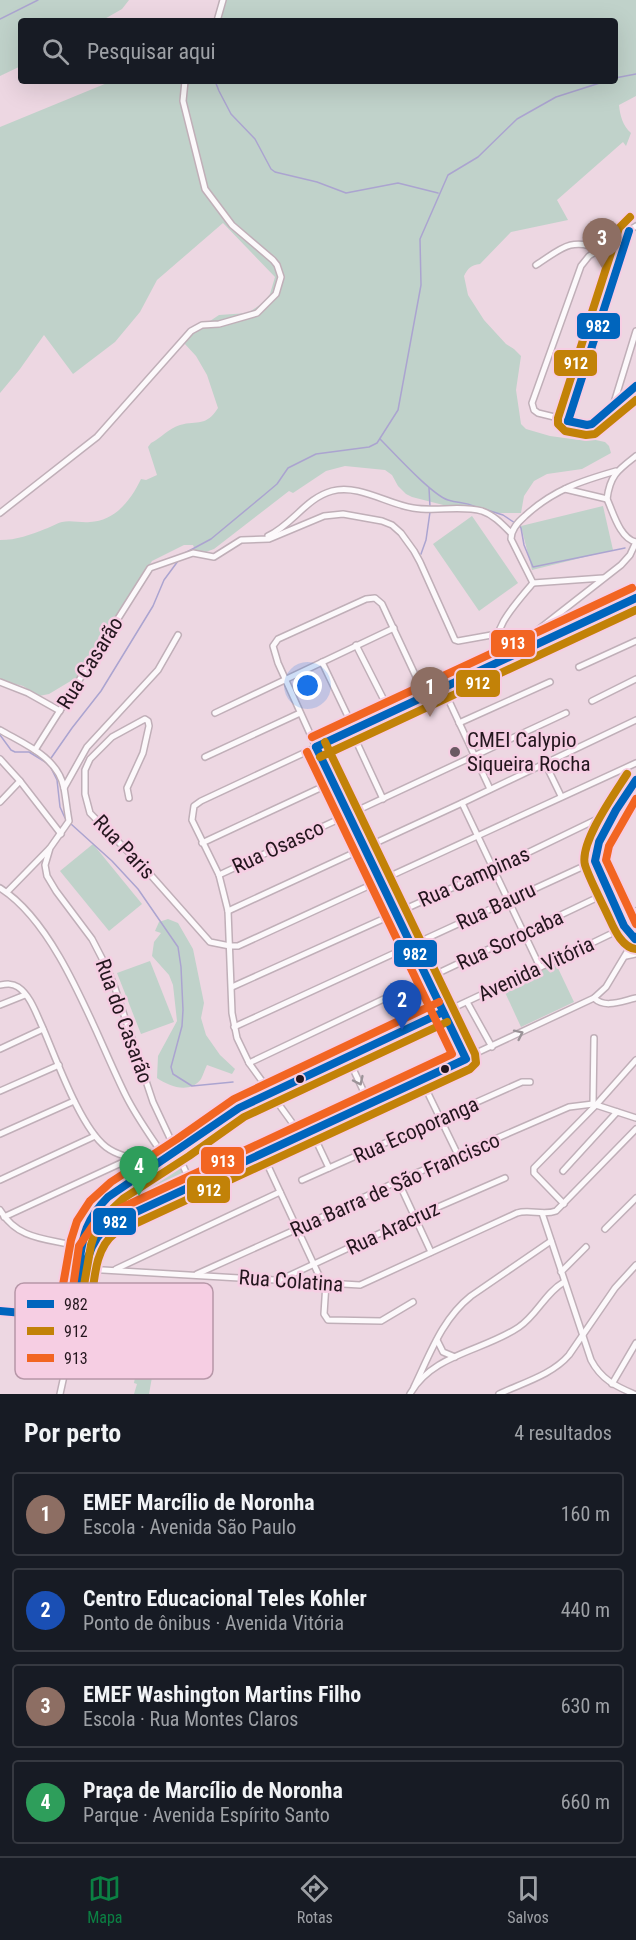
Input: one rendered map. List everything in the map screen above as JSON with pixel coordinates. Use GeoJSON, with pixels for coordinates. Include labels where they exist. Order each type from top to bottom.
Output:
{"type":"FeatureCollection","features":[{"type":"Feature","properties":{"kind":"street"},"geometry":{"type":"LineString","coordinates":[[218,18],[223,0]]}},
{"type":"Feature","properties":{"kind":"street"},"geometry":{"type":"LineString","coordinates":[[0,513],[98,437],[191,331],[202,325],[219,324],[257,313],[276,294],[281,277],[277,265],[232,225],[205,189],[183,100],[185,84]]}},
{"type":"Feature","properties":{"kind":"street"},"geometry":{"type":"LineString","coordinates":[[636,226],[589,256],[581,266],[532,399],[533,407],[538,413],[587,425],[592,424],[636,386]]}},
{"type":"Feature","properties":{"kind":"street"},"geometry":{"type":"LineString","coordinates":[[568,421],[628,231]]}},
{"type":"Feature","properties":{"kind":"street"},"geometry":{"type":"LineString","coordinates":[[536,265],[572,244],[587,244],[600,249]]}},
{"type":"Feature","properties":{"kind":"street"},"geometry":{"type":"LineString","coordinates":[[612,407],[636,332]]}},
{"type":"Feature","properties":{"kind":"street"},"geometry":{"type":"LineString","coordinates":[[512,533],[520,520],[548,496],[616,471],[636,456]]}},
{"type":"Feature","properties":{"kind":"street"},"geometry":{"type":"LineString","coordinates":[[526,649],[534,633],[543,624],[630,555],[636,542],[630,541],[625,536],[607,499],[610,483],[616,471]]}},
{"type":"Feature","properties":{"kind":"street"},"geometry":{"type":"LineString","coordinates":[[564,489],[607,499]]}},
{"type":"Feature","properties":{"kind":"street"},"geometry":{"type":"LineString","coordinates":[[261,539],[274,533],[318,497],[337,490],[375,496],[416,509],[457,509],[484,512],[496,518],[512,533],[514,546],[533,583]]}},
{"type":"Feature","properties":{"kind":"street"},"geometry":{"type":"LineString","coordinates":[[261,539],[269,539],[324,516],[344,514],[392,525],[414,551],[420,562],[454,640],[497,634]]}},
{"type":"Feature","properties":{"kind":"street","name":"Rua Casarão"},"geometry":{"type":"LineString","coordinates":[[35,750],[150,568],[158,563],[193,553],[214,557],[236,542],[261,539]]}},
{"type":"Feature","properties":{"kind":"street"},"geometry":{"type":"LineString","coordinates":[[491,665],[497,634],[512,608],[533,583],[604,577]]}},
{"type":"Feature","properties":{"kind":"street"},"geometry":{"type":"LineString","coordinates":[[425,696],[382,604],[371,597],[278,639],[273,646],[273,652],[315,747],[466,1059]]}},
{"type":"Feature","properties":{"kind":"street"},"geometry":{"type":"LineString","coordinates":[[301,1135],[249,1063],[234,1027],[228,911],[219,875],[192,820],[192,810],[197,803],[636,598]]}},
{"type":"Feature","properties":{"kind":"street"},"geometry":{"type":"LineString","coordinates":[[215,713],[393,628]]}},
{"type":"Feature","properties":{"kind":"street"},"geometry":{"type":"LineString","coordinates":[[64,789],[87,747],[158,670],[178,635]]}},
{"type":"Feature","properties":{"kind":"street"},"geometry":{"type":"LineString","coordinates":[[579,667],[636,641]]}},
{"type":"Feature","properties":{"kind":"street"},"geometry":{"type":"LineString","coordinates":[[356,645],[390,712]]}},
{"type":"Feature","properties":{"kind":"street"},"geometry":{"type":"LineString","coordinates":[[322,662],[383,799]]}},
{"type":"Feature","properties":{"kind":"street"},"geometry":{"type":"LineString","coordinates":[[592,701],[636,679]]}},
{"type":"Feature","properties":{"kind":"street"},"geometry":{"type":"LineString","coordinates":[[0,682],[28,693],[60,711]]}},
{"type":"Feature","properties":{"kind":"street"},"geometry":{"type":"LineString","coordinates":[[459,723],[550,682]]}},
{"type":"Feature","properties":{"kind":"street"},"geometry":{"type":"LineString","coordinates":[[443,688],[490,789]]}},
{"type":"Feature","properties":{"kind":"street"},"geometry":{"type":"LineString","coordinates":[[205,757],[300,713]]}},
{"type":"Feature","properties":{"kind":"street","name":"Rua Osasco"},"geometry":{"type":"LineString","coordinates":[[219,875],[566,713]]}},
{"type":"Feature","properties":{"kind":"street","name":"Rua Paris"},"geometry":{"type":"LineString","coordinates":[[129,798],[127,788],[142,753],[149,726],[145,718],[112,738],[90,759],[85,770],[84,781],[87,804],[96,819],[148,872],[210,942],[230,946]]}},
{"type":"Feature","properties":{"kind":"street"},"geometry":{"type":"LineString","coordinates":[[228,911],[636,720]]}},
{"type":"Feature","properties":{"kind":"street"},"geometry":{"type":"LineString","coordinates":[[0,730],[45,757],[54,768],[64,789],[69,821],[50,848],[7,892]]}},
{"type":"Feature","properties":{"kind":"street"},"geometry":{"type":"LineString","coordinates":[[0,759],[61,834]]}},
{"type":"Feature","properties":{"kind":"street"},"geometry":{"type":"LineString","coordinates":[[545,763],[561,796]]}},
{"type":"Feature","properties":{"kind":"street"},"geometry":{"type":"LineString","coordinates":[[230,946],[240,945],[636,763]]}},
{"type":"Feature","properties":{"kind":"street"},"geometry":{"type":"LineString","coordinates":[[84,1283],[89,1250],[98,1235],[110,1224],[594,998],[606,987],[635,938],[624,926],[595,861],[599,842],[616,810],[636,780]]}},
{"type":"Feature","properties":{"kind":"street"},"geometry":{"type":"LineString","coordinates":[[0,802],[20,781]]}},
{"type":"Feature","properties":{"kind":"street"},"geometry":{"type":"LineString","coordinates":[[202,843],[333,782]]}},
{"type":"Feature","properties":{"kind":"street"},"geometry":{"type":"LineString","coordinates":[[462,803],[540,967]]}},
{"type":"Feature","properties":{"kind":"street","name":"Rua Campinas"},"geometry":{"type":"LineString","coordinates":[[232,987],[494,869],[616,810]]}},
{"type":"Feature","properties":{"kind":"street","name":"Rua do Casarão"},"geometry":{"type":"LineString","coordinates":[[50,848],[45,865],[47,876],[92,939],[107,968],[153,1102],[176,1152]]}},
{"type":"Feature","properties":{"kind":"street","name":"Rua Bauru"},"geometry":{"type":"LineString","coordinates":[[234,1027],[595,861]]}},
{"type":"Feature","properties":{"kind":"street"},"geometry":{"type":"LineString","coordinates":[[0,888],[23,905],[32,915],[58,956],[127,1098],[165,1158]]}},
{"type":"Feature","properties":{"kind":"street","name":"Rua Sorocaba"},"geometry":{"type":"LineString","coordinates":[[249,1063],[609,892]]}},
{"type":"Feature","properties":{"kind":"street","name":"Avenida Vitória"},"geometry":{"type":"LineString","coordinates":[[73,1283],[86,1227],[98,1207],[219,1119],[590,944],[624,926],[636,911]]}},
{"type":"Feature","properties":{"kind":"street"},"geometry":{"type":"LineString","coordinates":[[626,956],[636,954]]}},
{"type":"Feature","properties":{"kind":"street"},"geometry":{"type":"LineString","coordinates":[[0,985],[13,985],[25,995],[43,1029],[74,1101],[95,1136],[106,1147],[120,1155],[159,1162]]}},
{"type":"Feature","properties":{"kind":"street"},"geometry":{"type":"LineString","coordinates":[[0,1005],[25,995]]}},
{"type":"Feature","properties":{"kind":"street"},"geometry":{"type":"LineString","coordinates":[[594,998],[603,1004],[636,998]]}},
{"type":"Feature","properties":{"kind":"street"},"geometry":{"type":"LineString","coordinates":[[467,1002],[492,1047]]}},
{"type":"Feature","properties":{"kind":"street"},"geometry":{"type":"LineString","coordinates":[[0,1048],[43,1029]]}},
{"type":"Feature","properties":{"kind":"street"},"geometry":{"type":"LineString","coordinates":[[594,1038],[595,1105]]}},
{"type":"Feature","properties":{"kind":"street"},"geometry":{"type":"LineString","coordinates":[[348,1058],[369,1103]]}},
{"type":"Feature","properties":{"kind":"street"},"geometry":{"type":"LineString","coordinates":[[564,1204],[533,1171],[636,1060]]}},
{"type":"Feature","properties":{"kind":"street"},"geometry":{"type":"LineString","coordinates":[[0,1091],[59,1065]]}},
{"type":"Feature","properties":{"kind":"street"},"geometry":{"type":"LineString","coordinates":[[421,1079],[458,1155]]}},
{"type":"Feature","properties":{"kind":"street","name":"Rua Ecoporanga"},"geometry":{"type":"LineString","coordinates":[[302,1180],[522,1082],[530,1082]]}},
{"type":"Feature","properties":{"kind":"street"},"geometry":{"type":"LineString","coordinates":[[0,1134],[74,1101]]}},
{"type":"Feature","properties":{"kind":"street","name":"Rua Barra de São Francisco"},"geometry":{"type":"LineString","coordinates":[[196,1274],[398,1181],[563,1110],[579,1105],[595,1105]]}},
{"type":"Feature","properties":{"kind":"street"},"geometry":{"type":"LineString","coordinates":[[595,1105],[636,1118]]}},
{"type":"Feature","properties":{"kind":"street"},"geometry":{"type":"LineString","coordinates":[[563,1171],[617,1112]]}},
{"type":"Feature","properties":{"kind":"street"},"geometry":{"type":"LineString","coordinates":[[634,1394],[612,1384],[594,1366],[542,1213],[556,1211],[564,1204],[636,1129]]}},
{"type":"Feature","properties":{"kind":"street"},"geometry":{"type":"LineString","coordinates":[[311,1130],[329,1168]]}},
{"type":"Feature","properties":{"kind":"street"},"geometry":{"type":"LineString","coordinates":[[0,1180],[95,1136]]}},
{"type":"Feature","properties":{"kind":"street"},"geometry":{"type":"LineString","coordinates":[[176,1152],[192,1185]]}},
{"type":"Feature","properties":{"kind":"street"},"geometry":{"type":"LineString","coordinates":[[262,1153],[324,1282],[324,1314],[328,1320],[381,1321],[413,1302]]}},
{"type":"Feature","properties":{"kind":"street"},"geometry":{"type":"LineString","coordinates":[[4,1217],[132,1158]]}},
{"type":"Feature","properties":{"kind":"street","name":"Rua Aracruz"},"geometry":{"type":"LineString","coordinates":[[280,1280],[505,1178]]}},
{"type":"Feature","properties":{"kind":"street"},"geometry":{"type":"LineString","coordinates":[[398,1181],[431,1252]]}},
{"type":"Feature","properties":{"kind":"street"},"geometry":{"type":"LineString","coordinates":[[114,1270],[280,1192]]}},
{"type":"Feature","properties":{"kind":"street"},"geometry":{"type":"LineString","coordinates":[[605,1229],[636,1198]]}},
{"type":"Feature","properties":{"kind":"street"},"geometry":{"type":"LineString","coordinates":[[0,1210],[16,1229],[25,1234],[81,1244],[89,1250]]}},
{"type":"Feature","properties":{"kind":"street","name":"Rua Colatina"},"geometry":{"type":"LineString","coordinates":[[86,1269],[363,1284],[517,1212],[526,1210],[542,1213]]}},
{"type":"Feature","properties":{"kind":"street"},"geometry":{"type":"LineString","coordinates":[[410,1394],[437,1338],[449,1318],[465,1300],[551,1242]]}},
{"type":"Feature","properties":{"kind":"street"},"geometry":{"type":"LineString","coordinates":[[561,1272],[586,1247]]}},
{"type":"Feature","properties":{"kind":"street"},"geometry":{"type":"LineString","coordinates":[[499,1394],[557,1367],[566,1360],[615,1288],[636,1264]]}},
{"type":"Feature","properties":{"kind":"street"},"geometry":{"type":"LineString","coordinates":[[414,1387],[434,1368],[521,1326],[537,1311],[552,1291],[564,1282]]}},
{"type":"Feature","properties":{"kind":"street"},"geometry":{"type":"LineString","coordinates":[[437,1338],[443,1352],[455,1357]]}},
{"type":"Feature","properties":{"kind":"street"},"geometry":{"type":"LineString","coordinates":[[612,1384],[636,1344]]}},
{"type":"Feature","properties":{"kind":"street"},"geometry":{"type":"LineString","coordinates":[[60,1394],[63,1379]]}},
{"type":"Feature","properties":{"kind":"shaded area"},"geometry":{"type":"Polygon","coordinates":[[[0,0],[129,0],[122,9],[106,18],[18,18],[18,67],[0,76],[0,0]]]}},
{"type":"Feature","properties":{"kind":"shaded area"},"geometry":{"type":"Polygon","coordinates":[[[219,0],[636,0],[636,96],[619,105],[622,120],[631,133],[626,146],[623,142],[557,200],[568,220],[511,232],[480,264],[470,267],[464,276],[468,295],[484,320],[506,344],[521,356],[516,390],[521,424],[526,429],[550,436],[605,442],[611,453],[582,469],[547,474],[534,481],[524,496],[521,513],[495,513],[451,507],[412,497],[398,486],[392,475],[385,470],[345,466],[326,471],[293,493],[289,491],[214,549],[203,553],[196,552],[193,545],[184,545],[152,561],[79,676],[49,694],[39,696],[23,686],[0,680],[0,540],[23,537],[62,522],[90,522],[107,518],[127,502],[141,479],[146,480],[157,475],[148,447],[151,443],[176,426],[201,422],[210,418],[218,408],[207,375],[196,356],[184,343],[189,335],[219,315],[248,313],[264,302],[270,294],[275,277],[223,223],[157,280],[140,312],[115,342],[73,374],[44,335],[0,393],[0,127],[105,84],[618,84],[618,18],[216,18],[219,0]]]}},
{"type":"Feature","properties":{"kind":"shaded area"},"geometry":{"type":"Polygon","coordinates":[[[603,506],[613,550],[532,570],[521,526],[603,506]]]}},
{"type":"Feature","properties":{"kind":"shaded area"},"geometry":{"type":"Polygon","coordinates":[[[472,516],[518,583],[479,611],[433,544],[472,516]]]}},
{"type":"Feature","properties":{"kind":"shaded area"},"geometry":{"type":"Polygon","coordinates":[[[93,844],[142,904],[109,931],[60,871],[93,844]]]}},
{"type":"Feature","properties":{"kind":"shaded area"},"geometry":{"type":"Polygon","coordinates":[[[168,919],[178,923],[193,949],[204,1003],[201,1018],[206,1035],[220,1055],[235,1069],[232,1074],[207,1065],[201,1079],[186,1088],[168,1084],[157,1078],[158,1056],[177,1021],[173,985],[169,975],[152,956],[154,942],[161,933],[155,931],[159,922],[168,919]]]}},
{"type":"Feature","properties":{"kind":"shaded area"},"geometry":{"type":"Polygon","coordinates":[[[150,961],[174,1022],[141,1034],[117,973],[150,961]]]}},
{"type":"Feature","properties":{"kind":"shaded area"},"geometry":{"type":"Polygon","coordinates":[[[556,964],[574,1002],[521,1027],[503,988],[556,964]]]}},
{"type":"Feature","properties":{"kind":"shaded area"},"geometry":{"type":"Polygon","coordinates":[[[174,1158],[189,1185],[120,1214],[98,1231],[90,1242],[82,1243],[94,1217],[110,1199],[174,1158]]]}},
{"type":"Feature","properties":{"kind":"shaded area"},"geometry":{"type":"Polygon","coordinates":[[[135,1379],[152,1379],[149,1394],[134,1394],[137,1384],[134,1383],[135,1379]]]}},
{"type":"Feature","properties":{"kind":"waterway"},"geometry":{"type":"LineString","coordinates":[[0,19],[38,0]]}},
{"type":"Feature","properties":{"kind":"waterway"},"geometry":{"type":"LineString","coordinates":[[618,77],[636,74]]}},
{"type":"Feature","properties":{"kind":"waterway"},"geometry":{"type":"LineString","coordinates":[[216,84],[231,114],[255,139],[271,169],[275,172],[317,182],[346,193],[398,183],[438,193]]}},
{"type":"Feature","properties":{"kind":"waterway"},"geometry":{"type":"LineString","coordinates":[[185,553],[211,539],[277,484],[288,468],[316,454],[369,447],[377,443],[398,410],[421,285],[420,239],[448,175],[478,157],[517,119],[556,97],[597,84]]}},
{"type":"Feature","properties":{"kind":"waterway"},"geometry":{"type":"LineString","coordinates":[[380,439],[413,473],[441,497],[476,507]]}},
{"type":"Feature","properties":{"kind":"waterway"},"geometry":{"type":"LineString","coordinates":[[429,488],[430,507]]}},
{"type":"Feature","properties":{"kind":"waterway"},"geometry":{"type":"LineString","coordinates":[[484,509],[503,515],[515,523]]}},
{"type":"Feature","properties":{"kind":"waterway"},"geometry":{"type":"LineString","coordinates":[[421,554],[426,540],[430,512]]}},
{"type":"Feature","properties":{"kind":"waterway"},"geometry":{"type":"LineString","coordinates":[[519,525],[533,567],[625,548]]}},
{"type":"Feature","properties":{"kind":"waterway"},"geometry":{"type":"LineString","coordinates":[[49,761],[101,691],[153,606],[164,580],[178,561]]}},
{"type":"Feature","properties":{"kind":"waterway"},"geometry":{"type":"LineString","coordinates":[[0,735],[11,750],[29,752],[47,763]]}},
{"type":"Feature","properties":{"kind":"waterway"},"geometry":{"type":"LineString","coordinates":[[50,766],[57,780],[60,807],[65,818]]}},
{"type":"Feature","properties":{"kind":"waterway"},"geometry":{"type":"LineString","coordinates":[[71,824],[112,861],[138,889],[178,947],[183,1010],[182,1026],[171,1067],[173,1074],[192,1086],[233,1082]]}},
{"type":"Feature","properties":{"kind":"transit line","name":"912"},"geometry":{"type":"LineString","coordinates":[[630,217],[619,228],[558,424],[565,431],[586,435],[595,434],[636,400]]}},
{"type":"Feature","properties":{"kind":"transit line","name":"982"},"geometry":{"type":"LineString","coordinates":[[568,421],[629,231]]}},
{"type":"Feature","properties":{"kind":"transit line","name":"982"},"geometry":{"type":"LineString","coordinates":[[568,421],[592,424],[636,386]]}},
{"type":"Feature","properties":{"kind":"transit line","name":"913"},"geometry":{"type":"LineString","coordinates":[[312,737],[632,588]]}},
{"type":"Feature","properties":{"kind":"transit line","name":"982"},"geometry":{"type":"LineString","coordinates":[[316,747],[636,598]]}},
{"type":"Feature","properties":{"kind":"transit line","name":"912"},"geometry":{"type":"LineString","coordinates":[[320,757],[636,610]]}},
{"type":"Feature","properties":{"kind":"transit line","name":"912"},"geometry":{"type":"LineString","coordinates":[[94,1283],[100,1254],[115,1233],[470,1069],[476,1063],[475,1054],[325,742]]}},
{"type":"Feature","properties":{"kind":"transit line","name":"982"},"geometry":{"type":"LineString","coordinates":[[83,1283],[85,1267],[94,1243],[110,1224],[466,1059],[316,747]]}},
{"type":"Feature","properties":{"kind":"transit line","name":"913"},"geometry":{"type":"LineString","coordinates":[[74,1283],[79,1246],[94,1224],[104,1216],[452,1054],[307,752]]}},
{"type":"Feature","properties":{"kind":"transit line","name":"912"},"geometry":{"type":"LineString","coordinates":[[627,774],[592,832],[587,844],[585,865],[617,934],[627,946],[636,949]]}},
{"type":"Feature","properties":{"kind":"transit line","name":"982"},"geometry":{"type":"LineString","coordinates":[[636,780],[616,810],[599,842],[595,861],[624,926],[635,939],[636,937]]}},
{"type":"Feature","properties":{"kind":"transit line","name":"913"},"geometry":{"type":"LineString","coordinates":[[636,799],[609,846],[606,860],[636,924]]}},
{"type":"Feature","properties":{"kind":"transit line","name":"913"},"geometry":{"type":"LineString","coordinates":[[63,1283],[77,1221],[90,1201],[111,1182],[234,1099],[439,1002]]}},
{"type":"Feature","properties":{"kind":"transit line","name":"982"},"geometry":{"type":"LineString","coordinates":[[75,1283],[89,1222],[108,1197],[239,1108],[443,1012]]}},
{"type":"Feature","properties":{"kind":"transit line","name":"912"},"geometry":{"type":"LineString","coordinates":[[84,1283],[96,1229],[106,1215],[124,1198],[244,1117],[447,1022]]}},
{"type":"Feature","properties":{"kind":"transit line","name":"982"},"geometry":{"type":"LineString","coordinates":[[0,1311],[15,1312]]}},
{"type":"Feature","properties":{"kind":"place","name":"EMEF Washington Martins Filho"},"geometry":{"type":"Point","coordinates":[602,268]}},
{"type":"Feature","properties":{"kind":"place","name":"EMEF Marcílio de Noronha"},"geometry":{"type":"Point","coordinates":[430,717]}},
{"type":"Feature","properties":{"kind":"place","name":"CMEI Calypio Siqueira Rocha"},"geometry":{"type":"Point","coordinates":[455,752]}},
{"type":"Feature","properties":{"kind":"place","name":"Centro Educacional Teles Kohler"},"geometry":{"type":"Point","coordinates":[402,1030]}},
{"type":"Feature","properties":{"kind":"place","name":"Praça de Marcílio de Noronha"},"geometry":{"type":"Point","coordinates":[139,1196]}}]}
